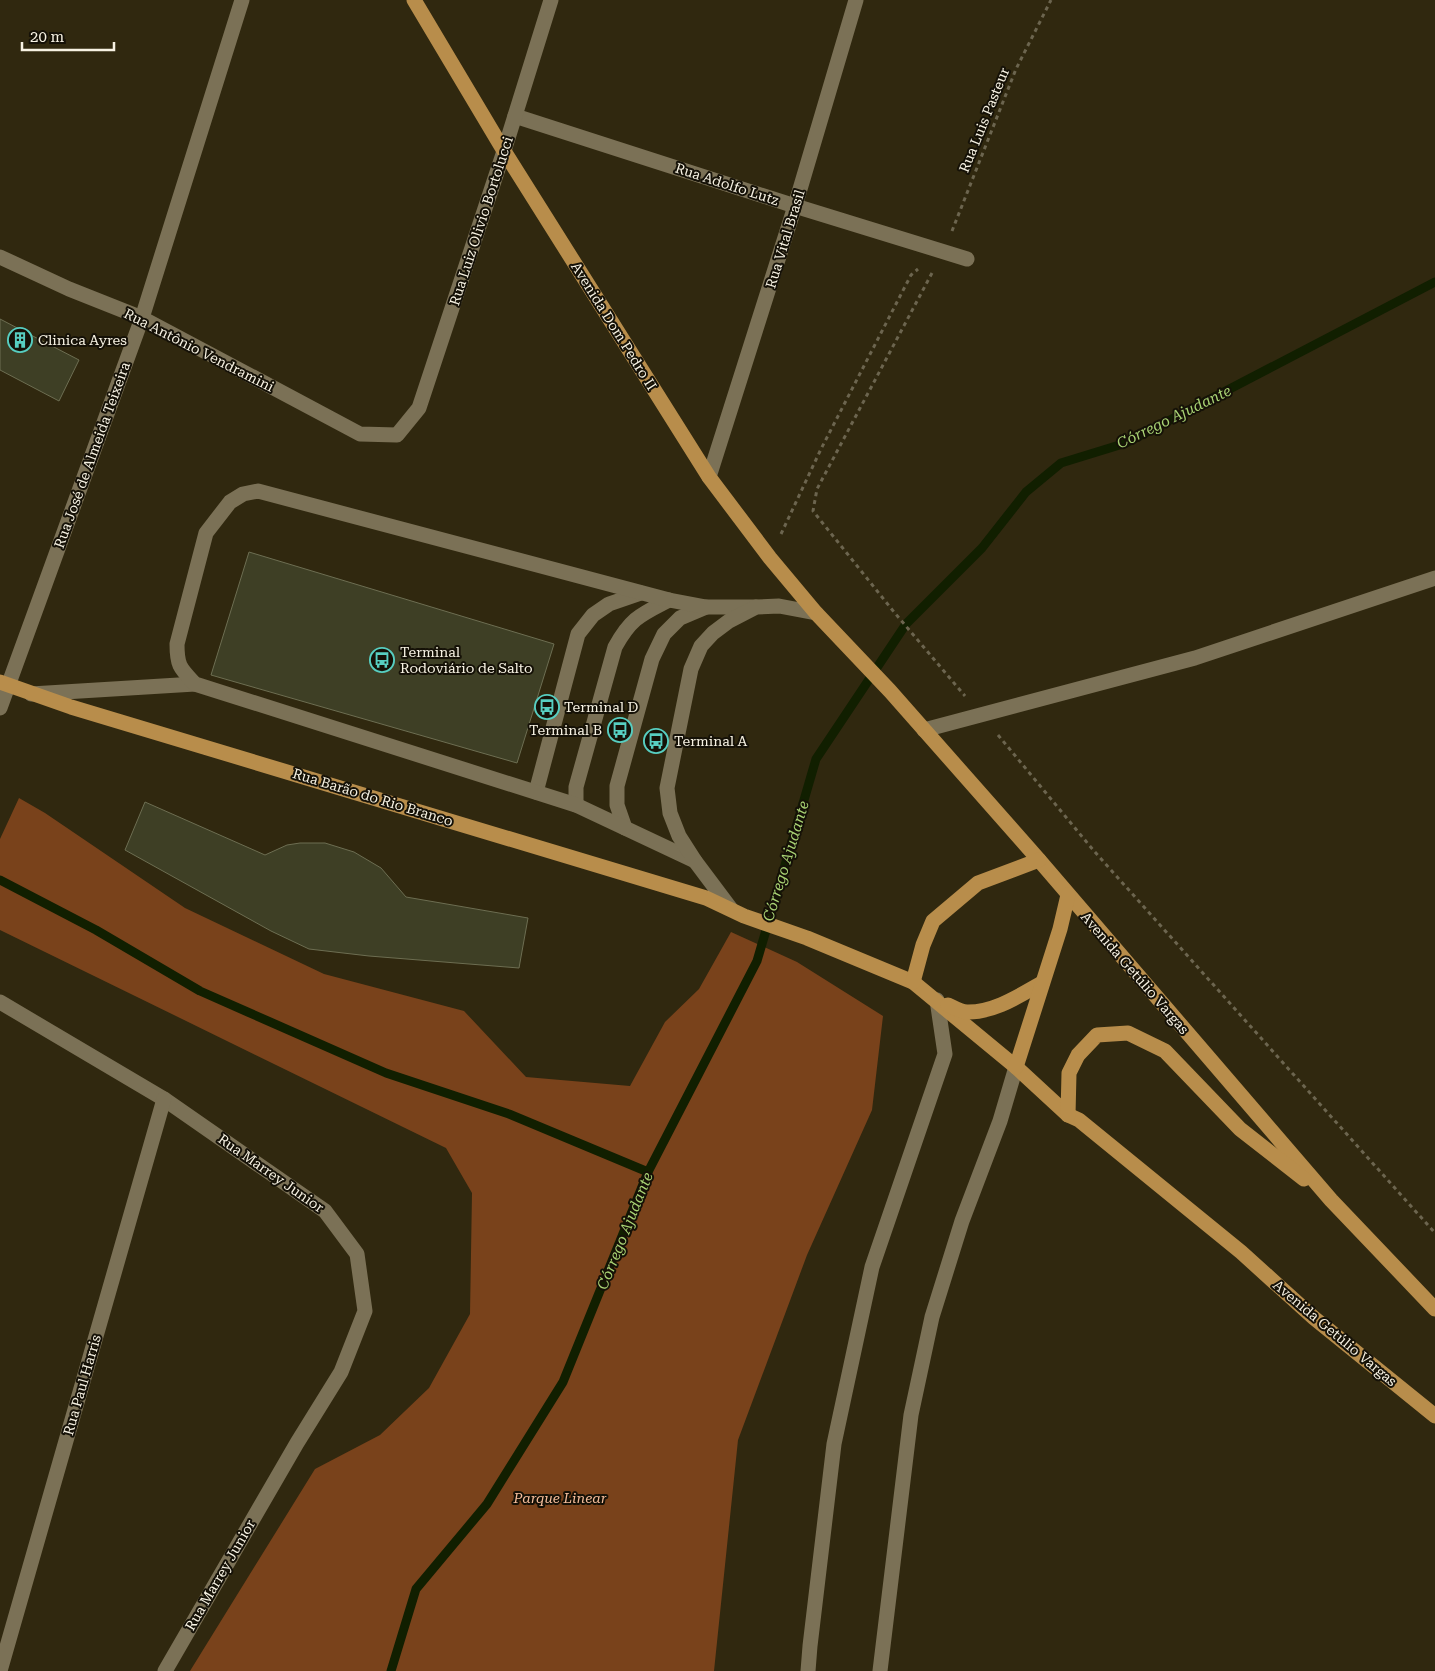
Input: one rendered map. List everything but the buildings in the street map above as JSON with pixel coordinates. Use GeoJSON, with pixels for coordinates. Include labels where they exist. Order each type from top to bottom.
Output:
{"type":"FeatureCollection","features":[{"type":"Feature","properties":{"kind":"main road","name":"Avenida Dom Pedro II"},"geometry":{"type":"LineString","coordinates":[[414,0],[504,152],[709,477],[770,558],[816,613],[837,634]]}},
{"type":"Feature","properties":{"kind":"main road","name":"Avenida Getúlio Vargas"},"geometry":{"type":"LineString","coordinates":[[837,634],[890,691],[1039,860],[1330,1200],[1435,1309]]}},
{"type":"Feature","properties":{"kind":"main road","name":"Rua Barão do Rio Branco"},"geometry":{"type":"LineString","coordinates":[[4,683],[29,694],[687,892],[706,898],[744,916]]}},
{"type":"Feature","properties":{"kind":"main road"},"geometry":{"type":"LineString","coordinates":[[913,982],[923,945],[933,921],[978,883],[1039,860]]}},
{"type":"Feature","properties":{"kind":"main road"},"geometry":{"type":"LineString","coordinates":[[1016,1067],[1060,929],[1068,895]]}},
{"type":"Feature","properties":{"kind":"main road","name":"Avenida Getúlio Vargas"},"geometry":{"type":"LineString","coordinates":[[744,916],[807,938],[913,982],[1016,1067],[1068,1115],[1079,1120],[1241,1252],[1314,1318],[1435,1416]]}},
{"type":"Feature","properties":{"kind":"main road"},"geometry":{"type":"LineString","coordinates":[[937,1000],[965,1012],[989,1009],[1042,983]]}},
{"type":"Feature","properties":{"kind":"main road"},"geometry":{"type":"LineString","coordinates":[[1068,1115],[1069,1073],[1078,1055],[1098,1035],[1128,1033],[1164,1051],[1240,1130],[1330,1200]]}},
{"type":"Feature","properties":{"kind":"street","name":"Rua José de Almeida Teixeira"},"geometry":{"type":"LineString","coordinates":[[0,708],[4,683],[142,318],[242,0]]}},
{"type":"Feature","properties":{"kind":"street","name":"Rua Luiz Olivio Bortolucci"},"geometry":{"type":"LineString","coordinates":[[397,435],[419,408],[516,116],[552,0]]}},
{"type":"Feature","properties":{"kind":"street","name":"Rua Vital Brasil"},"geometry":{"type":"LineString","coordinates":[[709,477],[795,206],[856,0]]}},
{"type":"Feature","properties":{"kind":"street","name":"Rua Adolfo Lutz"},"geometry":{"type":"LineString","coordinates":[[516,116],[967,259]]}},
{"type":"Feature","properties":{"kind":"street","name":"Rua Antônio Vendramini"},"geometry":{"type":"LineString","coordinates":[[0,257],[70,289],[142,318],[360,434],[397,435]]}},
{"type":"Feature","properties":{"kind":"street"},"geometry":{"type":"LineString","coordinates":[[195,684],[182,670],[177,660],[177,644],[206,533],[230,502],[243,494],[258,491],[668,600],[706,607],[779,606],[816,613]]}},
{"type":"Feature","properties":{"kind":"street"},"geometry":{"type":"LineString","coordinates":[[924,730],[1194,658],[1435,578]]}},
{"type":"Feature","properties":{"kind":"street"},"geometry":{"type":"LineString","coordinates":[[536,792],[578,634],[593,615],[609,604],[641,593]]}},
{"type":"Feature","properties":{"kind":"street"},"geometry":{"type":"LineString","coordinates":[[576,805],[576,787],[615,647],[624,630],[638,616],[668,600]]}},
{"type":"Feature","properties":{"kind":"street"},"geometry":{"type":"LineString","coordinates":[[625,828],[617,805],[617,786],[652,659],[664,634],[680,618],[706,607]]}},
{"type":"Feature","properties":{"kind":"street"},"geometry":{"type":"LineString","coordinates":[[730,909],[679,836],[672,821],[667,790],[691,669],[701,646],[713,633],[729,621],[756,607]]}},
{"type":"Feature","properties":{"kind":"street"},"geometry":{"type":"LineString","coordinates":[[29,694],[195,684],[467,772],[576,805],[695,861]]}},
{"type":"Feature","properties":{"kind":"street"},"geometry":{"type":"LineString","coordinates":[[808,1671],[834,1444],[872,1267],[945,1054],[937,1000]]}},
{"type":"Feature","properties":{"kind":"street","name":"Rua Marrey Junior"},"geometry":{"type":"LineString","coordinates":[[0,1002],[164,1099],[325,1211],[357,1254],[366,1311],[341,1372],[297,1443],[165,1671]]}},
{"type":"Feature","properties":{"kind":"street"},"geometry":{"type":"LineString","coordinates":[[880,1671],[911,1415],[932,1317],[962,1221],[1000,1121],[1016,1067]]}},
{"type":"Feature","properties":{"kind":"street","name":"Rua Paul Harris"},"geometry":{"type":"LineString","coordinates":[[0,1671],[164,1099]]}},
{"type":"Feature","properties":{"kind":"path","name":"Rua Luis Pasteur"},"geometry":{"type":"LineString","coordinates":[[1051,0],[1016,69],[943,252],[817,489],[813,511],[926,651],[1094,851],[1435,1233]]}},
{"type":"Feature","properties":{"kind":"path"},"geometry":{"type":"LineString","coordinates":[[770,558],[821,449],[911,275],[943,252]]}},
{"type":"Feature","properties":{"kind":"green space","name":"Parque Linear"},"geometry":{"type":"Polygon","coordinates":[[[19,798],[45,813],[185,908],[324,974],[464,1011],[526,1077],[630,1086],[665,1022],[699,989],[731,932],[797,962],[883,1016],[872,1110],[807,1255],[738,1440],[714,1671],[190,1671],[315,1469],[380,1435],[429,1388],[470,1314],[472,1193],[446,1148],[0,930],[0,839],[19,798]]]}},
{"type":"Feature","properties":{"kind":"waterway","name":"Córrego Ajudante"},"geometry":{"type":"LineString","coordinates":[[391,1671],[416,1589],[487,1504],[563,1382],[648,1172],[757,961],[816,759],[906,624],[982,548],[1026,492],[1061,463],[1126,443],[1435,282]]}},
{"type":"Feature","properties":{"kind":"waterway"},"geometry":{"type":"LineString","coordinates":[[0,880],[96,930],[200,991],[386,1073],[509,1114],[648,1172]]}},
{"type":"Feature","properties":{"kind":"place","name":"Clinica Ayres"},"geometry":{"type":"Point","coordinates":[20,340]}},
{"type":"Feature","properties":{"kind":"place","name":"Terminal Rodoviário de Salto"},"geometry":{"type":"Point","coordinates":[382,660]}},
{"type":"Feature","properties":{"kind":"place","name":"Terminal D"},"geometry":{"type":"Point","coordinates":[547,707]}},
{"type":"Feature","properties":{"kind":"place","name":"Terminal B"},"geometry":{"type":"Point","coordinates":[620,730]}},
{"type":"Feature","properties":{"kind":"place","name":"Terminal A"},"geometry":{"type":"Point","coordinates":[656,741]}}]}
